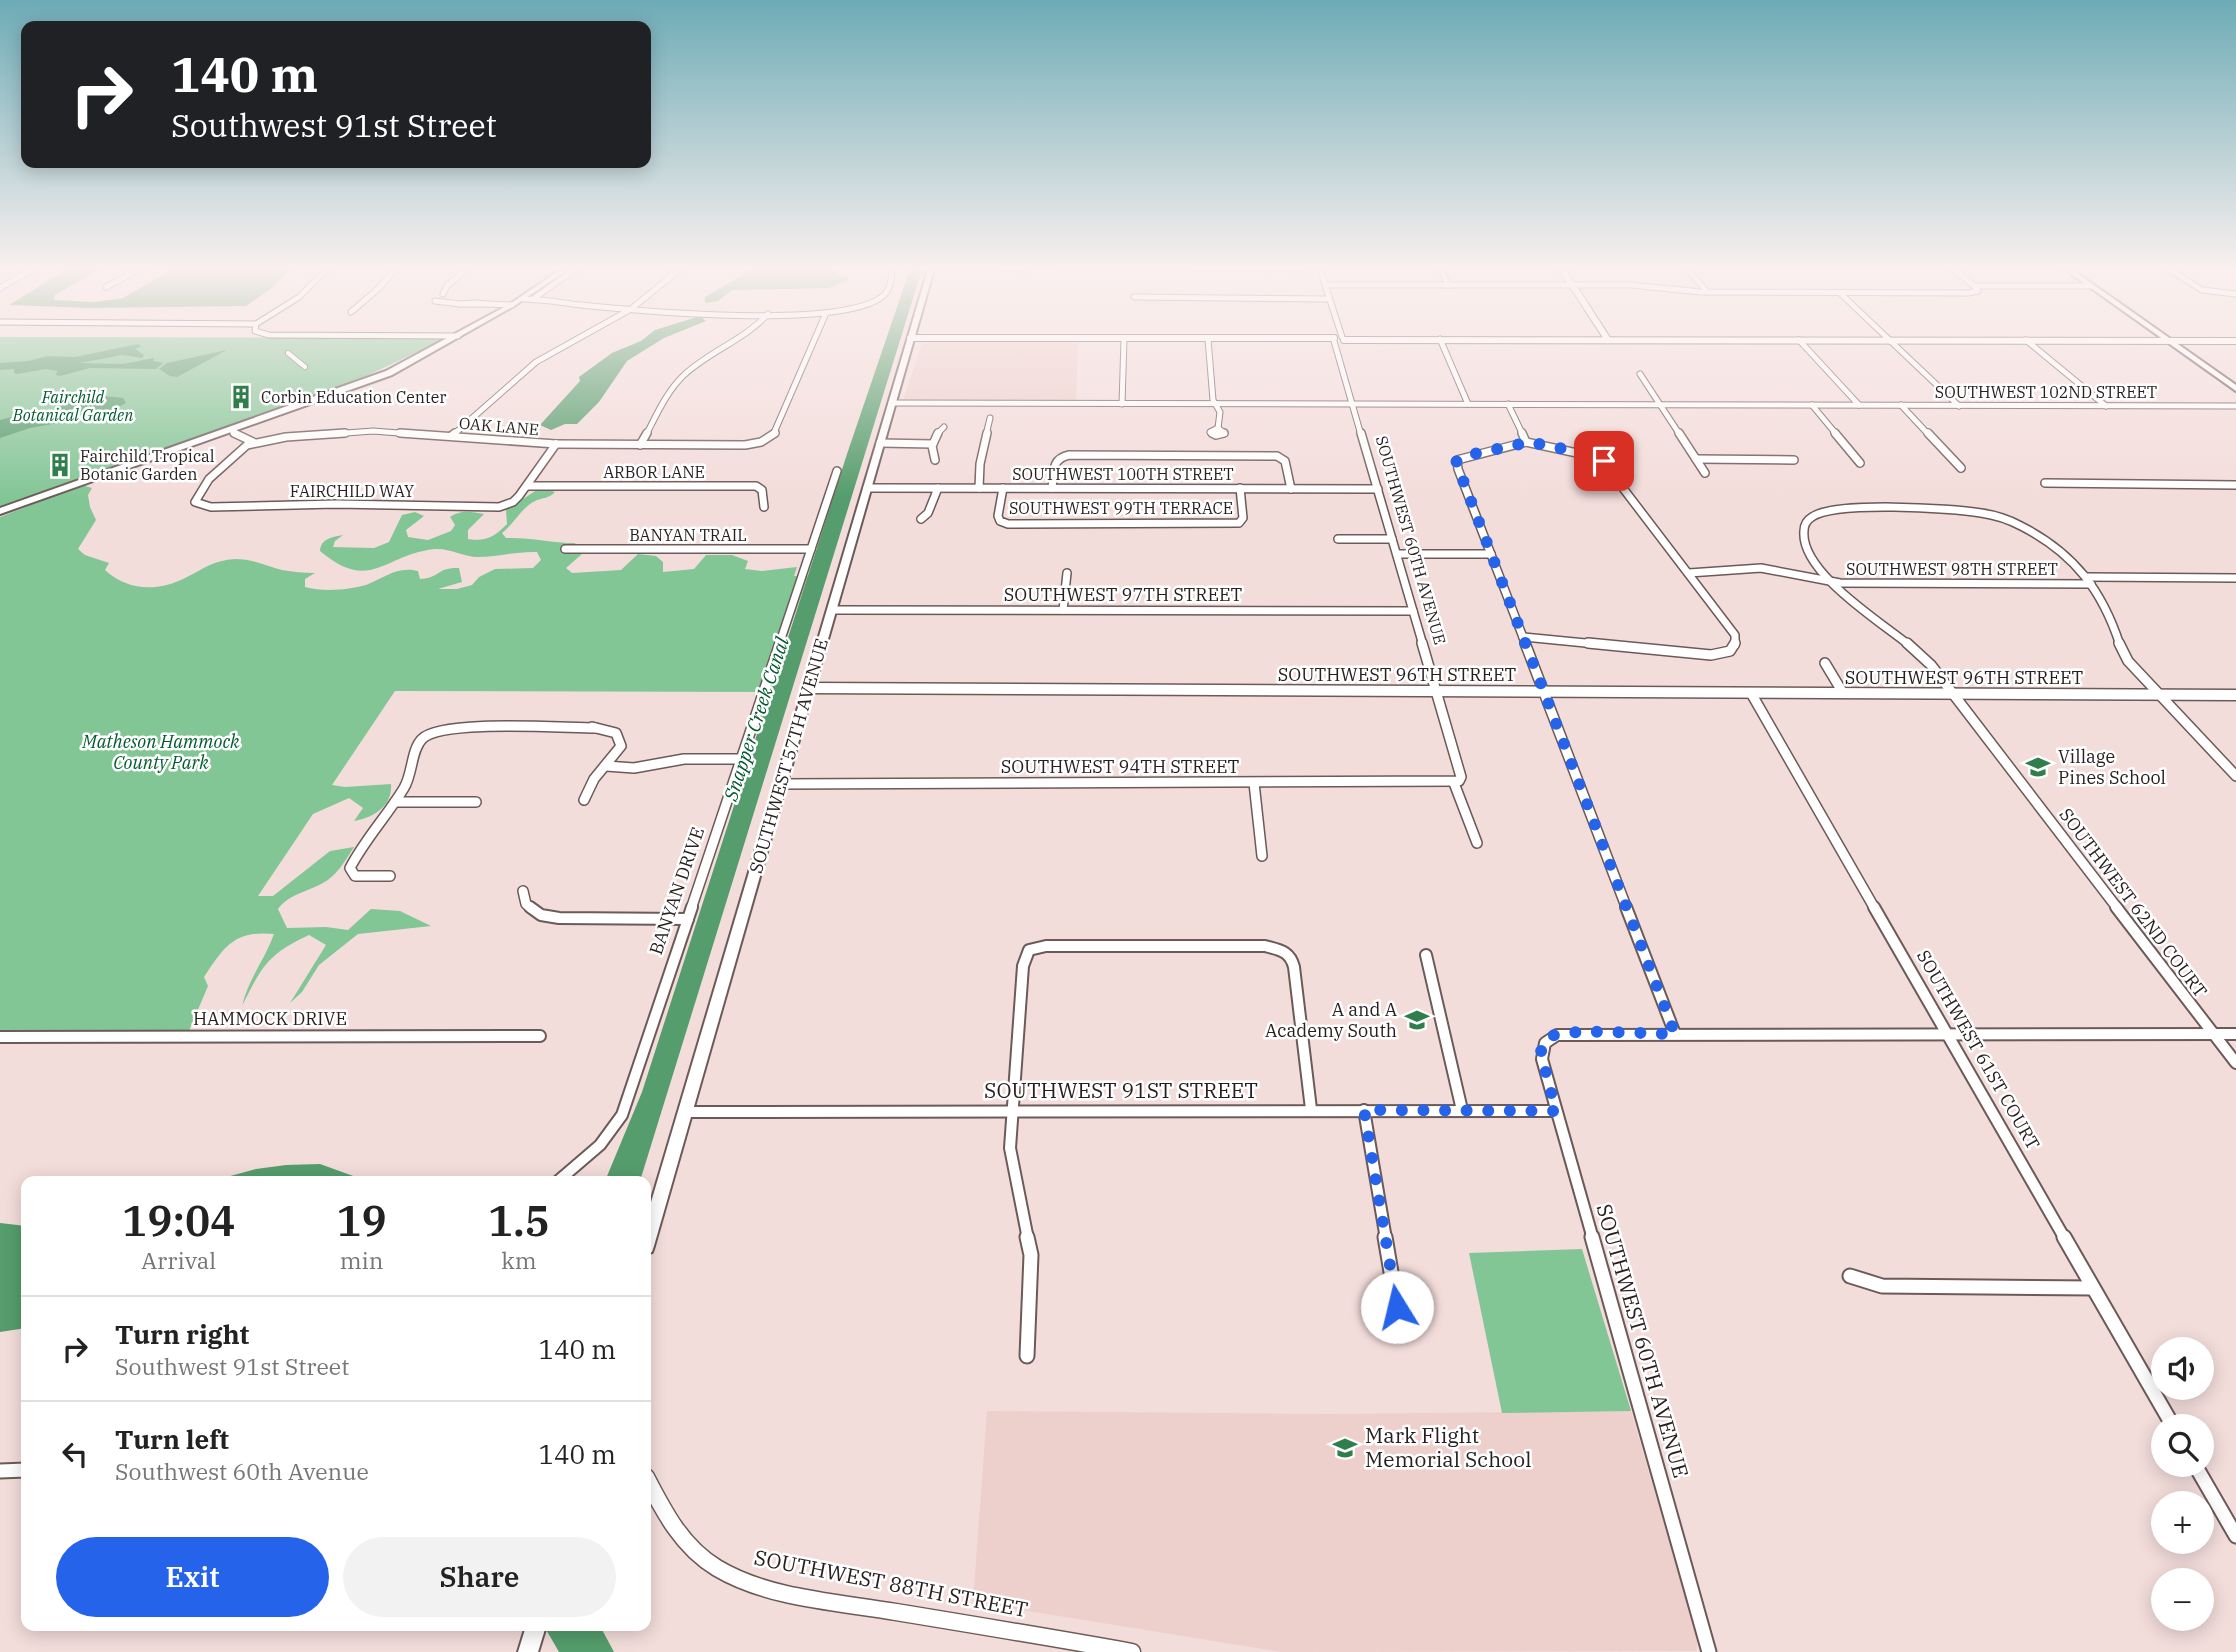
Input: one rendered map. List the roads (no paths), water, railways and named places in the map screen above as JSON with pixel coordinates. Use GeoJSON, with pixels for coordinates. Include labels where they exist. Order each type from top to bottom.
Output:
{"type":"FeatureCollection","features":[{"type":"Feature","properties":{"kind":"main road"},"geometry":{"type":"LineString","coordinates":[[0,511],[383,376],[445,343]]}},
{"type":"Feature","properties":{"kind":"main road","name":"SOUTHWEST 57TH AVENUE"},"geometry":{"type":"LineString","coordinates":[[651,1229],[909,343]]}},
{"type":"Feature","properties":{"kind":"main road"},"geometry":{"type":"LineString","coordinates":[[2170,343],[2236,389]]}},
{"type":"Feature","properties":{"kind":"main road"},"geometry":{"type":"LineString","coordinates":[[528,1652],[534,1631]]}},
{"type":"Feature","properties":{"kind":"street"},"geometry":{"type":"LineString","coordinates":[[452,436],[541,359],[567,343]]}},
{"type":"Feature","properties":{"kind":"street"},"geometry":{"type":"LineString","coordinates":[[640,445],[680,379],[705,359],[734,343]]}},
{"type":"Feature","properties":{"kind":"street","name":"OAK LANE"},"geometry":{"type":"LineString","coordinates":[[253,442],[358,432],[556,444],[739,446],[764,442],[778,429],[814,343]]}},
{"type":"Feature","properties":{"kind":"street"},"geometry":{"type":"LineString","coordinates":[[1122,404],[1124,343]]}},
{"type":"Feature","properties":{"kind":"street"},"geometry":{"type":"LineString","coordinates":[[1208,343],[1213,400],[1220,412],[1218,428]]}},
{"type":"Feature","properties":{"kind":"street","name":"SOUTHWEST 60TH AVENUE"},"geometry":{"type":"LineString","coordinates":[[1340,343],[1354,404],[1461,777],[1457,782],[1477,843]]}},
{"type":"Feature","properties":{"kind":"street"},"geometry":{"type":"LineString","coordinates":[[1442,343],[1468,404]]}},
{"type":"Feature","properties":{"kind":"street"},"geometry":{"type":"LineString","coordinates":[[1802,343],[1859,405]]}},
{"type":"Feature","properties":{"kind":"street"},"geometry":{"type":"LineString","coordinates":[[1894,343],[1959,406]]}},
{"type":"Feature","properties":{"kind":"street"},"geometry":{"type":"LineString","coordinates":[[2028,343],[2103,406]]}},
{"type":"Feature","properties":{"kind":"street"},"geometry":{"type":"LineString","coordinates":[[288,353],[305,366]]}},
{"type":"Feature","properties":{"kind":"street"},"geometry":{"type":"LineString","coordinates":[[1640,374],[1705,473]]}},
{"type":"Feature","properties":{"kind":"street","name":"SOUTHWEST 102ND STREET"},"geometry":{"type":"LineString","coordinates":[[891,403],[2236,406]]}},
{"type":"Feature","properties":{"kind":"street"},"geometry":{"type":"LineString","coordinates":[[1508,404],[1526,442]]}},
{"type":"Feature","properties":{"kind":"street"},"geometry":{"type":"LineString","coordinates":[[1812,405],[1860,463]]}},
{"type":"Feature","properties":{"kind":"street"},"geometry":{"type":"LineString","coordinates":[[1901,405],[1961,468]]}},
{"type":"Feature","properties":{"kind":"street"},"geometry":{"type":"LineString","coordinates":[[977,485],[990,418]]}},
{"type":"Feature","properties":{"kind":"street"},"geometry":{"type":"LineString","coordinates":[[935,460],[932,454],[936,433],[944,427]]}},
{"type":"Feature","properties":{"kind":"street"},"geometry":{"type":"LineString","coordinates":[[234,433],[253,442]]}},
{"type":"Feature","properties":{"kind":"street","name":"FAIRCHILD WAY"},"geometry":{"type":"LineString","coordinates":[[253,442],[209,479],[197,496],[197,504],[211,507],[336,505],[487,509],[506,506],[517,499],[527,486]]}},
{"type":"Feature","properties":{"kind":"street"},"geometry":{"type":"LineString","coordinates":[[1523,637],[1717,655],[1730,651],[1736,641],[1733,632],[1602,459],[1526,442],[1457,460],[1458,469],[1675,1034],[2236,1034]]}},
{"type":"Feature","properties":{"kind":"street"},"geometry":{"type":"LineString","coordinates":[[880,443],[933,444]]}},
{"type":"Feature","properties":{"kind":"street"},"geometry":{"type":"LineString","coordinates":[[527,486],[556,444]]}},
{"type":"Feature","properties":{"kind":"street"},"geometry":{"type":"LineString","coordinates":[[1052,488],[1054,462],[1059,457],[1282,457],[1286,462],[1291,489]]}},
{"type":"Feature","properties":{"kind":"street"},"geometry":{"type":"LineString","coordinates":[[1696,459],[1794,460]]}},
{"type":"Feature","properties":{"kind":"street","name":"BANYAN DRIVE"},"geometry":{"type":"LineString","coordinates":[[564,1176],[600,1145],[620,1119],[837,471]]}},
{"type":"Feature","properties":{"kind":"street"},"geometry":{"type":"LineString","coordinates":[[2045,483],[2236,485]]}},
{"type":"Feature","properties":{"kind":"street","name":"SOUTHWEST 100TH STREET"},"geometry":{"type":"LineString","coordinates":[[867,488],[977,485],[1003,488],[1378,489]]}},
{"type":"Feature","properties":{"kind":"street","name":"ARBOR LANE"},"geometry":{"type":"LineString","coordinates":[[527,486],[756,486],[762,489],[764,507]]}},
{"type":"Feature","properties":{"kind":"street"},"geometry":{"type":"LineString","coordinates":[[921,519],[928,513],[935,488]]}},
{"type":"Feature","properties":{"kind":"street","name":"SOUTHWEST 99TH TERRACE"},"geometry":{"type":"LineString","coordinates":[[1003,488],[998,516],[1000,521],[1011,524],[1241,522],[1243,517],[1240,488]]}},
{"type":"Feature","properties":{"kind":"street","name":"SOUTHWEST 62ND COURT"},"geometry":{"type":"LineString","coordinates":[[2089,581],[2032,532],[1993,516],[1967,511],[1853,509],[1818,513],[1807,521],[1804,536],[1829,582],[1854,607],[1911,646],[1954,694],[2236,1063]]}},
{"type":"Feature","properties":{"kind":"street"},"geometry":{"type":"LineString","coordinates":[[1338,539],[1392,539]]}},
{"type":"Feature","properties":{"kind":"street","name":"BANYAN TRAIL"},"geometry":{"type":"LineString","coordinates":[[565,549],[811,549]]}},
{"type":"Feature","properties":{"kind":"street"},"geometry":{"type":"LineString","coordinates":[[1396,554],[1491,554]]}},
{"type":"Feature","properties":{"kind":"street","name":"SOUTHWEST 98TH STREET"},"geometry":{"type":"LineString","coordinates":[[1689,572],[1766,568],[1829,582],[2236,578]]}},
{"type":"Feature","properties":{"kind":"street"},"geometry":{"type":"LineString","coordinates":[[1063,610],[1066,573]]}},
{"type":"Feature","properties":{"kind":"street"},"geometry":{"type":"LineString","coordinates":[[2089,581],[2111,615],[2124,657],[2236,776]]}},
{"type":"Feature","properties":{"kind":"street","name":"SOUTHWEST 97TH STREET"},"geometry":{"type":"LineString","coordinates":[[832,610],[1413,611]]}},
{"type":"Feature","properties":{"kind":"street"},"geometry":{"type":"LineString","coordinates":[[1825,663],[1843,693]]}},
{"type":"Feature","properties":{"kind":"street","name":"SOUTHWEST 96TH STREET"},"geometry":{"type":"LineString","coordinates":[[809,688],[2236,695]]}},
{"type":"Feature","properties":{"kind":"street","name":"SOUTHWEST 61ST COURT"},"geometry":{"type":"LineString","coordinates":[[1751,693],[2165,1414]]}},
{"type":"Feature","properties":{"kind":"street"},"geometry":{"type":"LineString","coordinates":[[390,876],[358,876],[350,872],[368,837],[411,776],[416,746],[428,734],[452,727],[612,730],[621,740],[621,750],[592,782],[584,800]]}},
{"type":"Feature","properties":{"kind":"street"},"geometry":{"type":"LineString","coordinates":[[606,766],[634,768],[684,759],[741,759]]}},
{"type":"Feature","properties":{"kind":"street","name":"SOUTHWEST 94TH STREET"},"geometry":{"type":"LineString","coordinates":[[782,784],[1457,782]]}},
{"type":"Feature","properties":{"kind":"street"},"geometry":{"type":"LineString","coordinates":[[1254,783],[1262,856]]}},
{"type":"Feature","properties":{"kind":"street"},"geometry":{"type":"LineString","coordinates":[[395,802],[476,802]]}},
{"type":"Feature","properties":{"kind":"street"},"geometry":{"type":"LineString","coordinates":[[523,891],[526,904],[549,917],[688,919]]}},
{"type":"Feature","properties":{"kind":"street"},"geometry":{"type":"LineString","coordinates":[[1027,1356],[1031,1255],[1011,1156],[1023,966],[1029,950],[1046,946],[1253,946],[1285,951],[1294,967],[1311,1109]]}},
{"type":"Feature","properties":{"kind":"street"},"geometry":{"type":"LineString","coordinates":[[1426,955],[1462,1110]]}},
{"type":"Feature","properties":{"kind":"street","name":"SOUTHWEST 60TH AVENUE"},"geometry":{"type":"LineString","coordinates":[[1675,1034],[1560,1034],[1545,1042],[1541,1054],[1709,1652]]}},
{"type":"Feature","properties":{"kind":"street","name":"HAMMOCK DRIVE"},"geometry":{"type":"LineString","coordinates":[[0,1037],[540,1036]]}},
{"type":"Feature","properties":{"kind":"street","name":"SOUTHWEST 91ST STREET"},"geometry":{"type":"LineString","coordinates":[[685,1112],[1311,1109],[1556,1111]]}},
{"type":"Feature","properties":{"kind":"street"},"geometry":{"type":"LineString","coordinates":[[1364,1110],[1397,1307]]}},
{"type":"Feature","properties":{"kind":"street"},"geometry":{"type":"LineString","coordinates":[[1850,1276],[1882,1286],[2093,1288]]}},
{"type":"Feature","properties":{"kind":"street"},"geometry":{"type":"LineString","coordinates":[[0,1471],[21,1470]]}},
{"type":"Feature","properties":{"kind":"street"},"geometry":{"type":"LineString","coordinates":[[2202,1477],[2236,1536]]}},
{"type":"Feature","properties":{"kind":"street","name":"SOUTHWEST 88TH STREET"},"geometry":{"type":"LineString","coordinates":[[651,1487],[664,1513],[684,1542],[715,1567],[738,1578],[824,1599],[1132,1652]]}},
{"type":"Feature","properties":{"kind":"place","name":"Corbin Education Center"},"geometry":{"type":"Point","coordinates":[241,397]}},
{"type":"Feature","properties":{"kind":"place","name":"Fairchild Tropical Botanic Garden"},"geometry":{"type":"Point","coordinates":[60,465]}},
{"type":"Feature","properties":{"kind":"place","name":"Village Pines School"},"geometry":{"type":"Point","coordinates":[2038,767]}},
{"type":"Feature","properties":{"kind":"place","name":"A and A Academy South"},"geometry":{"type":"Point","coordinates":[1417,1020]}},
{"type":"Feature","properties":{"kind":"place","name":"Mark Flight Memorial School"},"geometry":{"type":"Point","coordinates":[1345,1448]}},
{"type":"Feature","properties":{"kind":"park label","name":"Fairchild Botanical Garden"},"geometry":{"type":"Point","coordinates":[73,406]}},
{"type":"Feature","properties":{"kind":"park label","name":"Matheson Hammock County Park"},"geometry":{"type":"Point","coordinates":[161,752]}},
{"type":"Feature","properties":{"kind":"water label","name":"Snapper Creek Canal"},"geometry":{"type":"Point","coordinates":[756,719]}}]}
